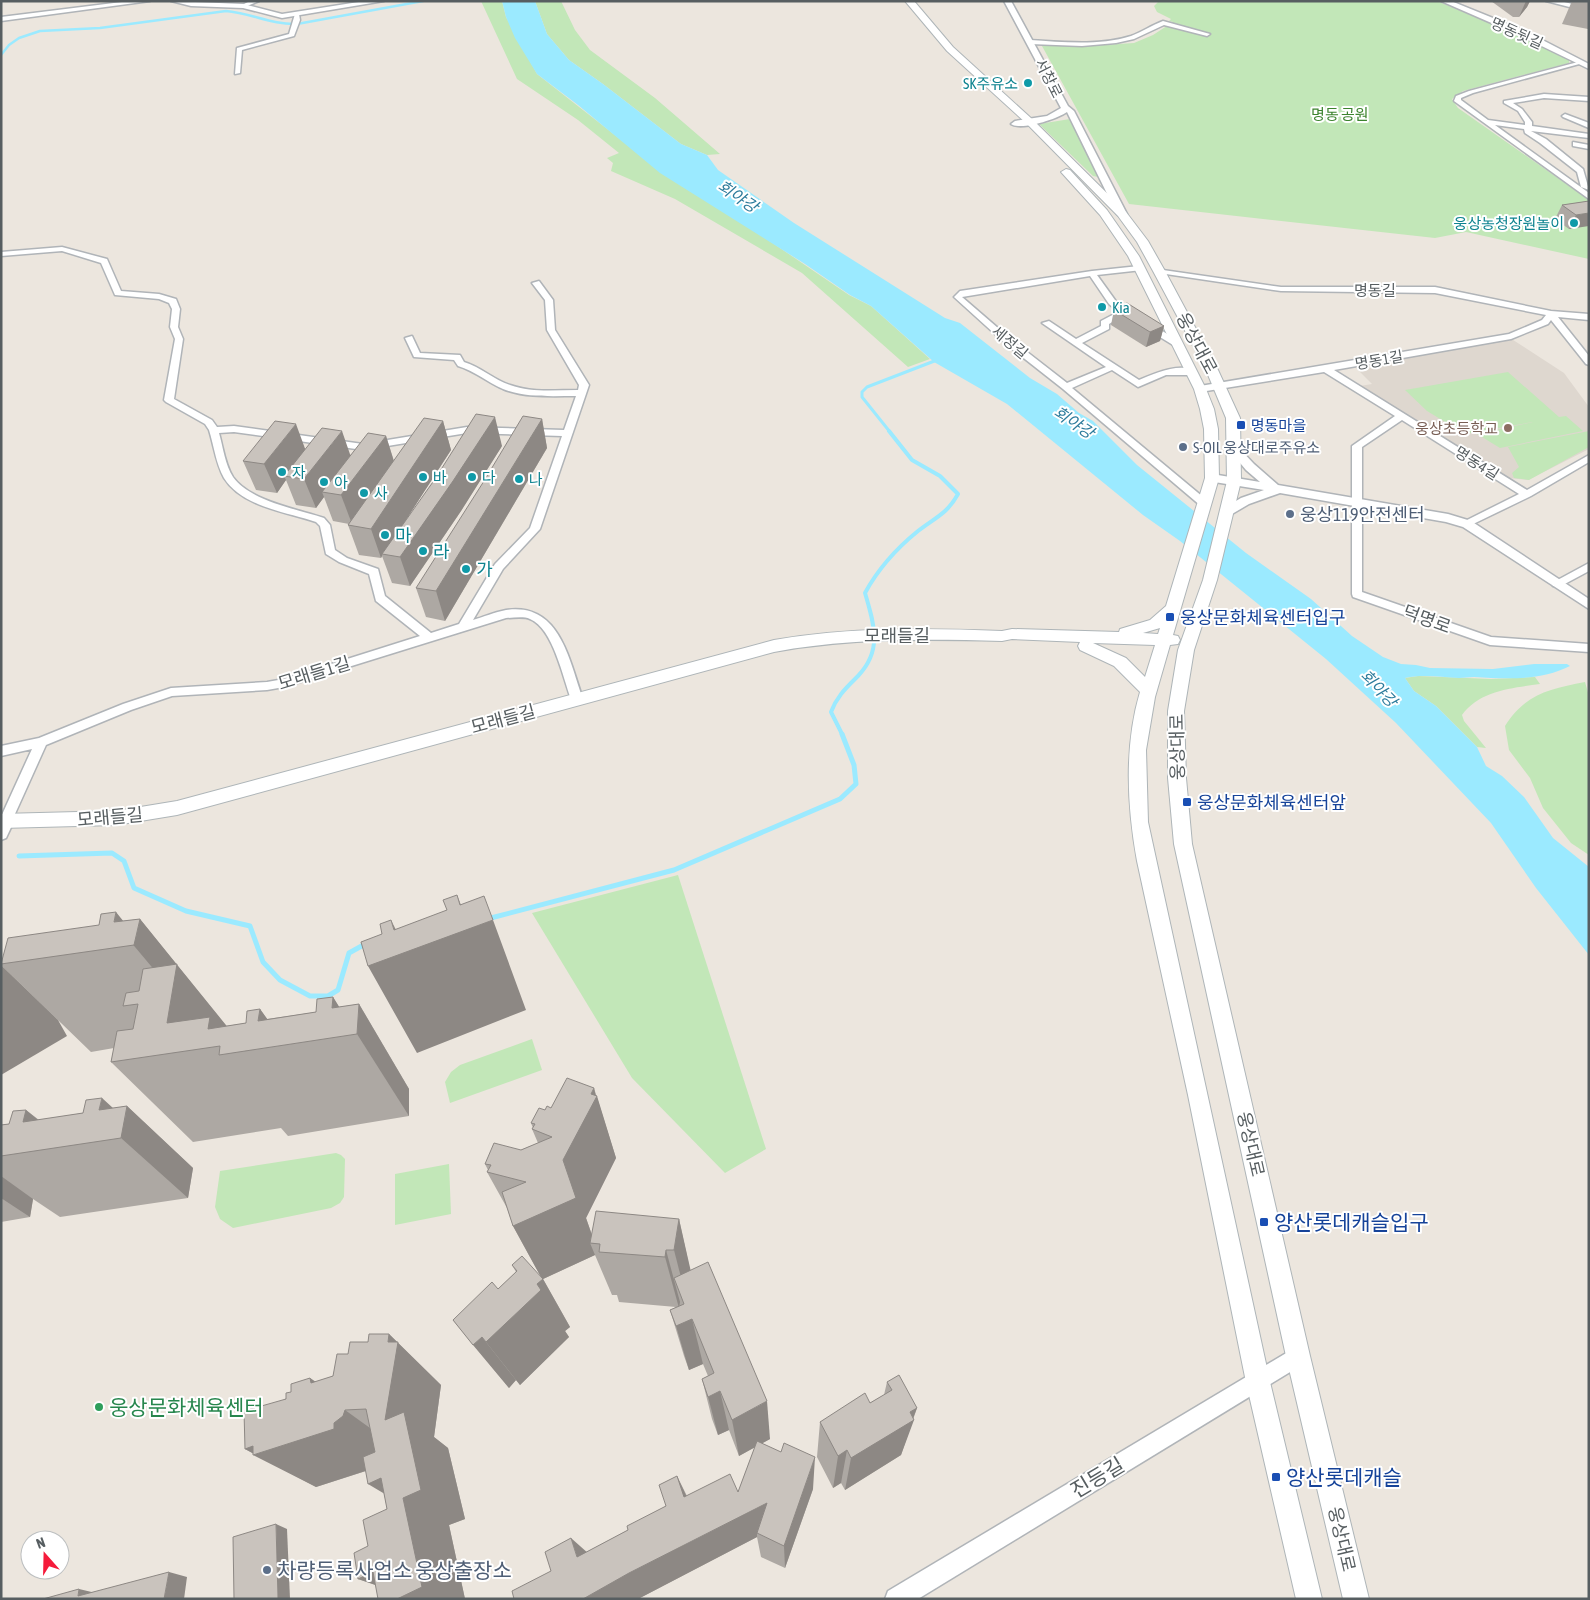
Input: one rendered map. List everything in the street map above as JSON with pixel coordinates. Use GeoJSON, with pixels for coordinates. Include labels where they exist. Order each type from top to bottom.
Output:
{"type":"FeatureCollection","features":[{"type":"Feature","properties":{"kind":"main road","name":"웅상대로"},"geometry":{"type":"LineString","coordinates":[[909,1],[950,49],[1018,119],[1105,215],[1123,240],[1139,268],[1200,389],[1208,409],[1211,429],[1212,478],[1186,567],[1171,610],[1140,728],[1138,750],[1139,822],[1258,1382],[1308,1599]]}},
{"type":"Feature","properties":{"kind":"main road","name":"웅상대로"},"geometry":{"type":"LineString","coordinates":[[1018,119],[1103,192],[1142,241],[1220,386],[1233,418],[1234,481],[1210,580],[1188,646],[1176,711],[1177,778],[1183,844],[1298,1356],[1356,1599]]}},
{"type":"Feature","properties":{"kind":"main road"},"geometry":{"type":"LineString","coordinates":[[1087,641],[1144,629],[1163,619],[1171,610]]}},
{"type":"Feature","properties":{"kind":"main road","name":"모래들길"},"geometry":{"type":"LineString","coordinates":[[3,826],[147,814],[774,646],[829,636],[888,634],[1002,636],[1008,641],[1087,641],[1188,646]]}},
{"type":"Feature","properties":{"kind":"main road"},"geometry":{"type":"LineString","coordinates":[[1087,641],[1120,662],[1149,690]]}},
{"type":"Feature","properties":{"kind":"street"},"geometry":{"type":"LineString","coordinates":[[1,19],[147,1]]}},
{"type":"Feature","properties":{"kind":"street"},"geometry":{"type":"LineString","coordinates":[[174,1],[191,4],[243,6],[275,16],[297,18],[352,4],[381,1]]}},
{"type":"Feature","properties":{"kind":"street"},"geometry":{"type":"LineString","coordinates":[[243,6],[256,1]]}},
{"type":"Feature","properties":{"kind":"street","name":"서창로"},"geometry":{"type":"LineString","coordinates":[[1007,1],[1065,108],[1062,114],[1054,117],[1018,119]]}},
{"type":"Feature","properties":{"kind":"street","name":"명동뒷길"},"geometry":{"type":"LineString","coordinates":[[1444,1],[1522,33],[1589,67]]}},
{"type":"Feature","properties":{"kind":"street"},"geometry":{"type":"LineString","coordinates":[[1549,1],[1589,10]]}},
{"type":"Feature","properties":{"kind":"street"},"geometry":{"type":"LineString","coordinates":[[237,72],[239,49],[292,35],[297,18]]}},
{"type":"Feature","properties":{"kind":"street"},"geometry":{"type":"LineString","coordinates":[[1030,42],[1084,44],[1116,42],[1146,34],[1163,23],[1207,34]]}},
{"type":"Feature","properties":{"kind":"street"},"geometry":{"type":"LineString","coordinates":[[1580,63],[1471,92],[1458,97],[1457,101],[1461,106],[1583,188],[1589,197]]}},
{"type":"Feature","properties":{"kind":"street"},"geometry":{"type":"LineString","coordinates":[[1583,188],[1580,171],[1527,132],[1529,122],[1520,110],[1506,102],[1544,96],[1589,99]]}},
{"type":"Feature","properties":{"kind":"street"},"geometry":{"type":"LineString","coordinates":[[1065,108],[1070,111],[1122,214]]}},
{"type":"Feature","properties":{"kind":"street"},"geometry":{"type":"LineString","coordinates":[[1565,116],[1589,126]]}},
{"type":"Feature","properties":{"kind":"street"},"geometry":{"type":"LineString","coordinates":[[1483,121],[1549,132],[1589,136]]}},
{"type":"Feature","properties":{"kind":"street"},"geometry":{"type":"LineString","coordinates":[[1576,144],[1589,147]]}},
{"type":"Feature","properties":{"kind":"street"},"geometry":{"type":"LineString","coordinates":[[1,254],[62,249],[104,261],[118,293],[155,296],[173,301],[176,309],[174,327],[179,339],[169,400],[209,422],[214,430],[230,478],[246,495],[263,503],[320,520],[325,525],[330,552],[343,560],[374,572],[380,598],[429,637]]}},
{"type":"Feature","properties":{"kind":"street","name":"세정길"},"geometry":{"type":"LineString","coordinates":[[1139,268],[1092,273],[960,294],[958,296],[1010,343],[1066,386],[1205,504]]}},
{"type":"Feature","properties":{"kind":"street","name":"명동길"},"geometry":{"type":"LineString","coordinates":[[1159,271],[1281,289],[1434,290],[1551,314],[1589,317]]}},
{"type":"Feature","properties":{"kind":"street"},"geometry":{"type":"LineString","coordinates":[[1092,273],[1112,302],[1124,312],[1176,343]]}},
{"type":"Feature","properties":{"kind":"street"},"geometry":{"type":"LineString","coordinates":[[463,627],[498,567],[536,528],[566,433],[584,385],[551,330],[550,300],[536,283]]}},
{"type":"Feature","properties":{"kind":"street"},"geometry":{"type":"LineString","coordinates":[[1076,343],[1106,327],[1104,322],[1124,312]]}},
{"type":"Feature","properties":{"kind":"street"},"geometry":{"type":"LineString","coordinates":[[1551,314],[1589,362]]}},
{"type":"Feature","properties":{"kind":"street","name":"명동1길"},"geometry":{"type":"LineString","coordinates":[[1200,389],[1511,336],[1545,322],[1551,314]]}},
{"type":"Feature","properties":{"kind":"street"},"geometry":{"type":"LineString","coordinates":[[1046,323],[1138,384],[1165,372],[1190,372]]}},
{"type":"Feature","properties":{"kind":"street"},"geometry":{"type":"LineString","coordinates":[[409,338],[417,354],[456,358],[461,364],[474,368],[506,387],[531,393],[581,393]]}},
{"type":"Feature","properties":{"kind":"street"},"geometry":{"type":"LineString","coordinates":[[1066,386],[1112,367]]}},
{"type":"Feature","properties":{"kind":"street","name":"명동4길"},"geometry":{"type":"LineString","coordinates":[[1326,369],[1526,494]]}},
{"type":"Feature","properties":{"kind":"street","name":"덕명로"},"geometry":{"type":"LineString","coordinates":[[1402,416],[1358,446],[1357,594],[1490,641],[1589,648]]}},
{"type":"Feature","properties":{"kind":"street"},"geometry":{"type":"LineString","coordinates":[[214,430],[234,429],[363,447],[467,430],[566,433]]}},
{"type":"Feature","properties":{"kind":"street"},"geometry":{"type":"LineString","coordinates":[[1235,450],[1250,467],[1277,490]]}},
{"type":"Feature","properties":{"kind":"street","name":"명동4길"},"geometry":{"type":"LineString","coordinates":[[1467,524],[1526,494],[1589,458]]}},
{"type":"Feature","properties":{"kind":"street"},"geometry":{"type":"LineString","coordinates":[[1212,478],[1277,490],[1357,501],[1448,518],[1467,524],[1589,605]]}},
{"type":"Feature","properties":{"kind":"street"},"geometry":{"type":"LineString","coordinates":[[1228,511],[1245,501],[1277,490]]}},
{"type":"Feature","properties":{"kind":"street"},"geometry":{"type":"LineString","coordinates":[[1557,583],[1589,566]]}},
{"type":"Feature","properties":{"kind":"street","name":"모래들1길"},"geometry":{"type":"LineString","coordinates":[[1,752],[41,742],[127,707],[170,692],[266,686],[284,683],[506,614],[523,613],[536,617],[545,623],[552,635],[577,699]]}},
{"type":"Feature","properties":{"kind":"street"},"geometry":{"type":"LineString","coordinates":[[3,826],[41,742]]}},
{"type":"Feature","properties":{"kind":"street","name":"진등길"},"geometry":{"type":"LineString","coordinates":[[896,1599],[1258,1382],[1298,1356]]}},
{"type":"Feature","properties":{"kind":"shaded area","name":"웅상초등학교"},"geometry":{"type":"Polygon","coordinates":[[[1510,338],[1564,373],[1589,407],[1589,449],[1528,480],[1508,478],[1360,386],[1372,384],[1354,366],[1510,338]]]}},
{"type":"Feature","properties":{"kind":"green space"},"geometry":{"type":"Polygon","coordinates":[[[481,1],[502,1],[506,17],[537,74],[620,139],[849,295],[871,306],[930,359],[908,367],[802,273],[675,199],[611,171],[613,163],[607,158],[619,153],[578,120],[517,79],[481,1]]]}},
{"type":"Feature","properties":{"kind":"green space"},"geometry":{"type":"Polygon","coordinates":[[[535,1],[561,1],[575,30],[590,50],[655,98],[720,154],[707,155],[681,144],[569,60],[547,34],[535,1]]]}},
{"type":"Feature","properties":{"kind":"green space","name":"명동 공원"},"geometry":{"type":"Polygon","coordinates":[[[1159,1],[1437,1],[1511,32],[1569,60],[1569,63],[1463,91],[1452,99],[1458,108],[1589,200],[1589,259],[1466,232],[1435,238],[1129,204],[1042,46],[1134,43],[1153,35],[1173,22],[1157,12],[1154,6],[1159,1]]]}},
{"type":"Feature","properties":{"kind":"green space"},"geometry":{"type":"Polygon","coordinates":[[[1070,119],[1100,176],[1093,176],[1039,124],[1070,119]]]}},
{"type":"Feature","properties":{"kind":"green space"},"geometry":{"type":"Polygon","coordinates":[[[1508,372],[1559,417],[1566,416],[1583,431],[1500,448],[1477,434],[1533,422],[1465,434],[1427,411],[1405,390],[1508,372]]]}},
{"type":"Feature","properties":{"kind":"green space"},"geometry":{"type":"Polygon","coordinates":[[[1589,431],[1589,447],[1529,480],[1514,478],[1512,473],[1519,467],[1508,447],[1589,431]]]}},
{"type":"Feature","properties":{"kind":"green space"},"geometry":{"type":"Polygon","coordinates":[[[1418,676],[1491,679],[1535,677],[1540,684],[1508,689],[1487,695],[1469,707],[1462,715],[1464,721],[1486,748],[1477,747],[1436,706],[1414,691],[1405,678],[1418,676]]]}},
{"type":"Feature","properties":{"kind":"green space"},"geometry":{"type":"Polygon","coordinates":[[[1585,682],[1589,696],[1589,855],[1571,843],[1543,808],[1530,778],[1509,750],[1505,726],[1521,707],[1539,695],[1560,687],[1585,682]]]}},
{"type":"Feature","properties":{"kind":"green space"},"geometry":{"type":"Polygon","coordinates":[[[678,875],[766,1149],[725,1173],[632,1078],[532,913],[678,875]]]}},
{"type":"Feature","properties":{"kind":"green space"},"geometry":{"type":"Polygon","coordinates":[[[532,1039],[542,1070],[450,1103],[445,1082],[451,1072],[460,1065],[532,1039]]]}},
{"type":"Feature","properties":{"kind":"green space"},"geometry":{"type":"Polygon","coordinates":[[[336,1153],[345,1159],[344,1197],[340,1203],[331,1208],[233,1228],[220,1219],[215,1207],[220,1171],[336,1153]]]}},
{"type":"Feature","properties":{"kind":"green space"},"geometry":{"type":"Polygon","coordinates":[[[449,1164],[451,1214],[395,1225],[395,1174],[449,1164]]]}},
{"type":"Feature","properties":{"kind":"water","name":"회야강"},"geometry":{"type":"Polygon","coordinates":[[[502,1],[535,1],[547,34],[569,60],[681,144],[707,155],[718,170],[794,223],[945,318],[960,323],[1030,378],[1057,394],[1079,413],[1093,421],[1137,465],[1246,553],[1311,599],[1352,636],[1383,657],[1401,664],[1430,668],[1493,669],[1534,664],[1567,664],[1570,666],[1559,671],[1523,678],[1425,676],[1405,678],[1414,691],[1436,706],[1477,747],[1486,766],[1502,776],[1524,797],[1553,838],[1589,867],[1589,955],[1536,888],[1491,823],[1396,723],[1326,659],[1180,541],[1143,515],[1007,404],[934,362],[871,306],[850,295],[805,264],[660,173],[578,105],[537,74],[515,38],[506,17],[502,1]]]}},
{"type":"Feature","properties":{"kind":"building"},"geometry":{"type":"Polygon","coordinates":[[[1589,201],[1589,213],[1576,215],[1562,205],[1589,201]]]}},
{"type":"Feature","properties":{"kind":"building"},"geometry":{"type":"Polygon","coordinates":[[[1127,303],[1164,326],[1150,332],[1114,310],[1127,303]]]}},
{"type":"Feature","properties":{"kind":"building"},"geometry":{"type":"Polygon","coordinates":[[[476,414],[495,417],[400,557],[382,554],[435,479],[476,414]]]}},
{"type":"Feature","properties":{"kind":"building"},"geometry":{"type":"Polygon","coordinates":[[[523,416],[542,419],[436,591],[416,588],[484,481],[523,416]]]}},
{"type":"Feature","properties":{"kind":"building"},"geometry":{"type":"Polygon","coordinates":[[[424,418],[443,421],[371,529],[348,525],[424,418]]]}},
{"type":"Feature","properties":{"kind":"building"},"geometry":{"type":"Polygon","coordinates":[[[275,421],[296,424],[264,464],[243,461],[275,421]]]}},
{"type":"Feature","properties":{"kind":"building"},"geometry":{"type":"Polygon","coordinates":[[[322,428],[342,431],[304,479],[284,476],[322,428]]]}},
{"type":"Feature","properties":{"kind":"building"},"geometry":{"type":"Polygon","coordinates":[[[368,433],[386,436],[341,495],[322,492],[368,433]]]}},
{"type":"Feature","properties":{"kind":"building"},"geometry":{"type":"Polygon","coordinates":[[[457,895],[460,905],[484,896],[493,920],[368,966],[361,942],[382,934],[380,924],[391,920],[394,930],[447,910],[443,900],[457,895]]]}},
{"type":"Feature","properties":{"kind":"building"},"geometry":{"type":"Polygon","coordinates":[[[116,912],[114,922],[140,919],[134,945],[1,964],[8,938],[99,925],[101,914],[116,912]]]}},
{"type":"Feature","properties":{"kind":"building"},"geometry":{"type":"Polygon","coordinates":[[[177,964],[167,1023],[210,1017],[208,1029],[246,1023],[247,1011],[260,1009],[258,1021],[316,1012],[317,999],[333,997],[332,1008],[359,1004],[357,1034],[219,1055],[220,1046],[111,1062],[117,1031],[133,1029],[138,1004],[123,1006],[126,993],[139,991],[143,969],[177,964]]]}},
{"type":"Feature","properties":{"kind":"building"},"geometry":{"type":"Polygon","coordinates":[[[567,1078],[594,1088],[591,1094],[597,1096],[563,1160],[576,1198],[513,1226],[502,1192],[526,1182],[487,1172],[491,1165],[485,1164],[494,1143],[521,1150],[552,1137],[532,1129],[535,1124],[531,1123],[539,1108],[545,1110],[547,1106],[551,1108],[567,1078]]]}},
{"type":"Feature","properties":{"kind":"building"},"geometry":{"type":"Polygon","coordinates":[[[102,1098],[99,1110],[127,1106],[121,1138],[1,1156],[1,1125],[9,1124],[13,1111],[26,1110],[23,1122],[83,1113],[86,1100],[102,1098]]]}},
{"type":"Feature","properties":{"kind":"building"},"geometry":{"type":"Polygon","coordinates":[[[596,1211],[679,1219],[674,1250],[666,1250],[665,1257],[599,1252],[600,1244],[590,1243],[596,1211]]]}},
{"type":"Feature","properties":{"kind":"building"},"geometry":{"type":"Polygon","coordinates":[[[522,1256],[543,1279],[537,1284],[541,1290],[486,1342],[482,1337],[473,1345],[453,1320],[492,1282],[498,1289],[517,1271],[512,1265],[522,1256]]]}},
{"type":"Feature","properties":{"kind":"building"},"geometry":{"type":"Polygon","coordinates":[[[708,1262],[767,1401],[732,1420],[720,1391],[708,1397],[702,1379],[714,1373],[692,1319],[676,1326],[670,1310],[684,1304],[674,1278],[708,1262]]]}},
{"type":"Feature","properties":{"kind":"building"},"geometry":{"type":"Polygon","coordinates":[[[369,1334],[389,1334],[388,1342],[398,1342],[385,1420],[404,1412],[421,1490],[403,1498],[422,1587],[397,1599],[378,1599],[373,1572],[358,1579],[354,1553],[368,1546],[363,1520],[387,1509],[381,1478],[368,1484],[363,1457],[375,1452],[366,1409],[345,1410],[343,1416],[334,1423],[334,1429],[253,1455],[253,1446],[245,1449],[244,1411],[286,1399],[286,1393],[291,1392],[291,1384],[310,1378],[311,1383],[333,1376],[337,1354],[348,1354],[350,1342],[368,1342],[369,1334]]]}},
{"type":"Feature","properties":{"kind":"building"},"geometry":{"type":"Polygon","coordinates":[[[899,1375],[917,1408],[910,1412],[914,1420],[851,1458],[847,1450],[838,1456],[820,1422],[865,1393],[870,1403],[892,1390],[887,1382],[899,1375]]]}},
{"type":"Feature","properties":{"kind":"building"},"geometry":{"type":"Polygon","coordinates":[[[757,1441],[781,1452],[784,1443],[815,1457],[784,1546],[757,1533],[767,1503],[629,1573],[583,1599],[514,1599],[512,1591],[551,1571],[545,1552],[571,1538],[577,1557],[628,1530],[627,1526],[666,1506],[659,1485],[677,1476],[684,1497],[730,1474],[738,1492],[757,1441]]]}},
{"type":"Feature","properties":{"kind":"building","name":"차량등록사업소 웅상출장소"},"geometry":{"type":"Polygon","coordinates":[[[276,1524],[278,1599],[234,1599],[233,1537],[276,1524]]]}},
{"type":"Feature","properties":{"kind":"building"},"geometry":{"type":"Polygon","coordinates":[[[169,1572],[164,1599],[43,1599],[79,1589],[78,1596],[169,1572]]]}},
{"type":"Feature","properties":{"kind":"waterway"},"geometry":{"type":"LineString","coordinates":[[1,55],[9,45],[19,38],[40,31],[100,28],[226,11],[279,23],[297,24],[423,1]]}},
{"type":"Feature","properties":{"kind":"waterway"},"geometry":{"type":"LineString","coordinates":[[890,432],[862,397],[862,392],[867,387],[937,360]]}},
{"type":"Feature","properties":{"kind":"waterway"},"geometry":{"type":"LineString","coordinates":[[842,734],[831,712],[833,706],[866,666],[874,646],[873,626],[865,593],[882,567],[895,552],[918,531],[941,515],[958,494],[940,476],[912,460],[889,431]]}},
{"type":"Feature","properties":{"kind":"waterway"},"geometry":{"type":"LineString","coordinates":[[487,919],[674,870],[840,799],[856,784],[854,765],[842,734]]}},
{"type":"Feature","properties":{"kind":"waterway"},"geometry":{"type":"LineString","coordinates":[[19,856],[112,853],[124,861],[134,888],[186,911],[250,926],[263,962],[280,980],[310,996],[328,996],[338,990],[349,953],[367,943]]}},
{"type":"Feature","properties":{"kind":"place","name":"SK주유소"},"geometry":{"type":"Point","coordinates":[1028,83]}},
{"type":"Feature","properties":{"kind":"place","name":"웅상농청장원놀이"},"geometry":{"type":"Point","coordinates":[1574,223]}},
{"type":"Feature","properties":{"kind":"place","name":"Kia"},"geometry":{"type":"Point","coordinates":[1102,307]}},
{"type":"Feature","properties":{"kind":"place","name":"명동마을"},"geometry":{"type":"Point","coordinates":[1241,425]}},
{"type":"Feature","properties":{"kind":"place","name":"웅상초등학교"},"geometry":{"type":"Point","coordinates":[1508,428]}},
{"type":"Feature","properties":{"kind":"place","name":"S-OIL 웅상대로주유소"},"geometry":{"type":"Point","coordinates":[1183,447]}},
{"type":"Feature","properties":{"kind":"place","name":"자"},"geometry":{"type":"Point","coordinates":[282,472]}},
{"type":"Feature","properties":{"kind":"place","name":"바"},"geometry":{"type":"Point","coordinates":[423,477]}},
{"type":"Feature","properties":{"kind":"place","name":"다"},"geometry":{"type":"Point","coordinates":[472,477]}},
{"type":"Feature","properties":{"kind":"place","name":"나"},"geometry":{"type":"Point","coordinates":[519,479]}},
{"type":"Feature","properties":{"kind":"place","name":"아"},"geometry":{"type":"Point","coordinates":[324,482]}},
{"type":"Feature","properties":{"kind":"place","name":"사"},"geometry":{"type":"Point","coordinates":[364,493]}},
{"type":"Feature","properties":{"kind":"place","name":"웅상119안전센터"},"geometry":{"type":"Point","coordinates":[1290,514]}},
{"type":"Feature","properties":{"kind":"place","name":"마"},"geometry":{"type":"Point","coordinates":[385,535]}},
{"type":"Feature","properties":{"kind":"place","name":"라"},"geometry":{"type":"Point","coordinates":[423,551]}},
{"type":"Feature","properties":{"kind":"place","name":"가"},"geometry":{"type":"Point","coordinates":[466,569]}},
{"type":"Feature","properties":{"kind":"place","name":"웅상문화체육센터입구"},"geometry":{"type":"Point","coordinates":[1170,617]}},
{"type":"Feature","properties":{"kind":"place","name":"웅상문화체육센터앞"},"geometry":{"type":"Point","coordinates":[1187,802]}},
{"type":"Feature","properties":{"kind":"place","name":"양산롯데캐슬입구"},"geometry":{"type":"Point","coordinates":[1264,1222]}},
{"type":"Feature","properties":{"kind":"place","name":"웅상문화체육센터"},"geometry":{"type":"Point","coordinates":[99,1407]}},
{"type":"Feature","properties":{"kind":"place","name":"양산롯데캐슬"},"geometry":{"type":"Point","coordinates":[1276,1477]}},
{"type":"Feature","properties":{"kind":"place","name":"차량등록사업소 웅상출장소"},"geometry":{"type":"Point","coordinates":[267,1570]}}]}
